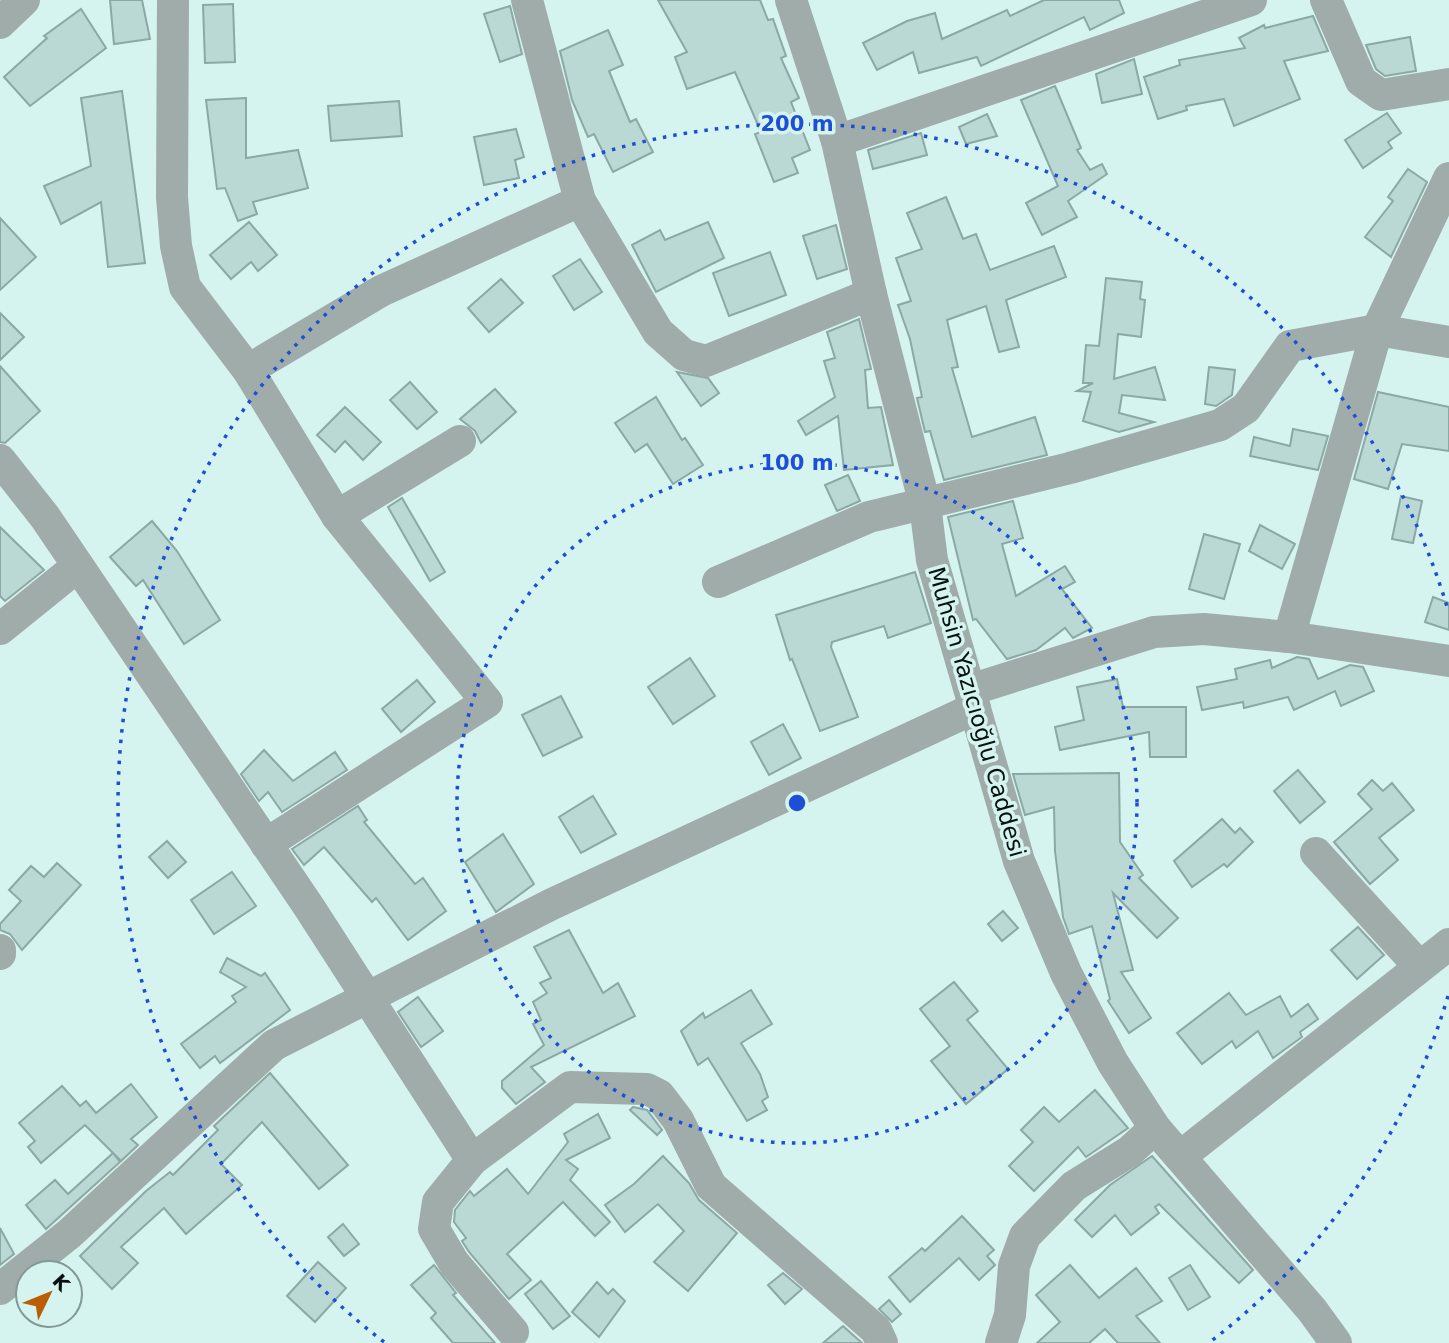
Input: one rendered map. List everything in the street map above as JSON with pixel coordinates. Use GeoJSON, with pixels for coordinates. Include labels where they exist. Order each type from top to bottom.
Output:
{"type":"FeatureCollection","features":[{"type":"Feature","properties":{"kind":"street"},"geometry":{"type":"LineString","coordinates":[[0,23],[24,0]]}},
{"type":"Feature","properties":{"kind":"street"},"geometry":{"type":"LineString","coordinates":[[173,0],[172,197],[176,246],[185,287],[248,370],[337,516],[487,702],[266,844]]}},
{"type":"Feature","properties":{"kind":"street"},"geometry":{"type":"LineString","coordinates":[[527,0],[580,201],[658,332],[684,355],[706,360],[871,294]]}},
{"type":"Feature","properties":{"kind":"street","name":"Muhsin Yazıcıoğlu Caddesi"},"geometry":{"type":"LineString","coordinates":[[791,0],[837,141],[871,294],[925,505],[932,560],[1019,861],[1066,973],[1113,1063],[1156,1128],[1336,1343]]}},
{"type":"Feature","properties":{"kind":"street"},"geometry":{"type":"LineString","coordinates":[[837,141],[1251,0]]}},
{"type":"Feature","properties":{"kind":"street"},"geometry":{"type":"LineString","coordinates":[[1326,0],[1361,81],[1381,95],[1449,85]]}},
{"type":"Feature","properties":{"kind":"street"},"geometry":{"type":"LineString","coordinates":[[1289,637],[1377,330],[1449,178]]}},
{"type":"Feature","properties":{"kind":"street"},"geometry":{"type":"LineString","coordinates":[[248,370],[381,291],[580,201]]}},
{"type":"Feature","properties":{"kind":"street"},"geometry":{"type":"LineString","coordinates":[[718,582],[869,517],[925,505],[1220,425],[1246,408],[1290,346],[1377,330],[1449,342]]}},
{"type":"Feature","properties":{"kind":"street"},"geometry":{"type":"LineString","coordinates":[[337,516],[460,441]]}},
{"type":"Feature","properties":{"kind":"street"},"geometry":{"type":"LineString","coordinates":[[0,460],[78,566],[266,844],[472,1160]]}},
{"type":"Feature","properties":{"kind":"street"},"geometry":{"type":"LineString","coordinates":[[0,629],[78,566]]}},
{"type":"Feature","properties":{"kind":"street"},"geometry":{"type":"LineString","coordinates":[[0,1289],[69,1234],[274,1045],[552,904],[972,699],[1154,632],[1204,629],[1289,637],[1449,661]]}},
{"type":"Feature","properties":{"kind":"street"},"geometry":{"type":"LineString","coordinates":[[1316,853],[1419,966]]}},
{"type":"Feature","properties":{"kind":"street"},"geometry":{"type":"LineString","coordinates":[[1181,1156],[1449,944]]}},
{"type":"Feature","properties":{"kind":"street"},"geometry":{"type":"LineString","coordinates":[[513,1332],[454,1263],[433,1229],[438,1202],[472,1160],[570,1087],[646,1089],[659,1095],[678,1120],[711,1186],[876,1330],[882,1343]]}},
{"type":"Feature","properties":{"kind":"street"},"geometry":{"type":"LineString","coordinates":[[1001,1343],[1010,1315],[1014,1266],[1025,1236],[1074,1186],[1130,1151],[1156,1128]]}},
{"type":"Feature","properties":{"kind":"building"},"geometry":{"type":"Polygon","coordinates":[[[110,0],[142,0],[150,39],[114,44],[110,0]]]}},
{"type":"Feature","properties":{"kind":"building"},"geometry":{"type":"Polygon","coordinates":[[[658,0],[760,0],[768,20],[773,19],[786,56],[781,58],[799,98],[791,102],[810,150],[792,158],[798,173],[774,182],[755,134],[761,132],[735,72],[687,89],[675,57],[687,52],[658,0]]]}},
{"type":"Feature","properties":{"kind":"building"},"geometry":{"type":"Polygon","coordinates":[[[1044,0],[1119,0],[1124,13],[1090,30],[1084,17],[981,66],[977,57],[919,73],[913,52],[877,70],[863,43],[907,21],[935,13],[942,39],[1007,10],[1010,16],[1044,0]]]}},
{"type":"Feature","properties":{"kind":"building"},"geometry":{"type":"Polygon","coordinates":[[[233,4],[235,62],[205,63],[203,5],[233,4]]]}},
{"type":"Feature","properties":{"kind":"building"},"geometry":{"type":"Polygon","coordinates":[[[510,6],[522,54],[500,62],[484,14],[510,6]]]}},
{"type":"Feature","properties":{"kind":"building"},"geometry":{"type":"Polygon","coordinates":[[[81,9],[106,48],[30,106],[4,77],[47,38],[44,36],[81,9]]]}},
{"type":"Feature","properties":{"kind":"building"},"geometry":{"type":"Polygon","coordinates":[[[1313,16],[1328,51],[1284,61],[1300,99],[1234,126],[1224,99],[1186,106],[1187,110],[1158,119],[1144,77],[1180,65],[1179,60],[1245,48],[1239,38],[1264,25],[1265,28],[1313,16]]]}},
{"type":"Feature","properties":{"kind":"building"},"geometry":{"type":"Polygon","coordinates":[[[608,30],[623,65],[609,71],[630,122],[636,119],[653,152],[613,172],[594,134],[588,137],[572,100],[560,51],[608,30]]]}},
{"type":"Feature","properties":{"kind":"building"},"geometry":{"type":"Polygon","coordinates":[[[1410,37],[1416,71],[1385,76],[1376,69],[1366,45],[1410,37]]]}},
{"type":"Feature","properties":{"kind":"building"},"geometry":{"type":"Polygon","coordinates":[[[1134,59],[1142,94],[1102,103],[1096,74],[1134,59]]]}},
{"type":"Feature","properties":{"kind":"building"},"geometry":{"type":"Polygon","coordinates":[[[1055,86],[1081,148],[1077,150],[1090,170],[1102,164],[1107,174],[1068,201],[1077,217],[1042,235],[1026,203],[1058,186],[1021,100],[1055,86]]]}},
{"type":"Feature","properties":{"kind":"building"},"geometry":{"type":"Polygon","coordinates":[[[122,91],[145,263],[108,267],[101,202],[61,224],[44,186],[91,166],[81,98],[122,91]]]}},
{"type":"Feature","properties":{"kind":"building"},"geometry":{"type":"Polygon","coordinates":[[[246,98],[246,158],[298,150],[308,188],[253,202],[257,214],[238,221],[225,188],[217,189],[206,100],[246,98]]]}},
{"type":"Feature","properties":{"kind":"building"},"geometry":{"type":"Polygon","coordinates":[[[399,101],[402,136],[331,141],[328,106],[399,101]]]}},
{"type":"Feature","properties":{"kind":"building"},"geometry":{"type":"Polygon","coordinates":[[[1387,113],[1401,133],[1388,142],[1392,148],[1363,168],[1345,140],[1387,113]]]}},
{"type":"Feature","properties":{"kind":"building"},"geometry":{"type":"Polygon","coordinates":[[[987,114],[997,136],[966,144],[959,127],[987,114]]]}},
{"type":"Feature","properties":{"kind":"building"},"geometry":{"type":"Polygon","coordinates":[[[516,129],[524,157],[515,160],[519,178],[484,185],[474,137],[516,129]]]}},
{"type":"Feature","properties":{"kind":"building"},"geometry":{"type":"Polygon","coordinates":[[[921,133],[927,155],[873,169],[868,150],[921,133]]]}},
{"type":"Feature","properties":{"kind":"building"},"geometry":{"type":"Polygon","coordinates":[[[1408,169],[1427,182],[1391,257],[1365,237],[1393,201],[1388,197],[1408,169]]]}},
{"type":"Feature","properties":{"kind":"building"},"geometry":{"type":"Polygon","coordinates":[[[946,197],[963,239],[976,234],[990,270],[1054,246],[1066,277],[1006,300],[1019,347],[999,352],[986,306],[947,320],[958,367],[952,368],[972,437],[1035,417],[1047,455],[944,480],[930,431],[925,432],[917,398],[922,397],[910,339],[898,305],[911,301],[896,258],[922,249],[907,213],[946,197]]]}},
{"type":"Feature","properties":{"kind":"building"},"geometry":{"type":"Polygon","coordinates":[[[0,218],[36,257],[0,290],[0,218]]]}},
{"type":"Feature","properties":{"kind":"building"},"geometry":{"type":"Polygon","coordinates":[[[249,222],[277,255],[258,271],[251,262],[231,279],[210,255],[249,222]]]}},
{"type":"Feature","properties":{"kind":"building"},"geometry":{"type":"Polygon","coordinates":[[[708,222],[724,258],[656,292],[632,245],[660,230],[665,240],[708,222]]]}},
{"type":"Feature","properties":{"kind":"building"},"geometry":{"type":"Polygon","coordinates":[[[836,225],[847,269],[817,279],[803,236],[836,225]]]}},
{"type":"Feature","properties":{"kind":"building"},"geometry":{"type":"Polygon","coordinates":[[[770,252],[786,295],[729,316],[713,273],[770,252]]]}},
{"type":"Feature","properties":{"kind":"building"},"geometry":{"type":"Polygon","coordinates":[[[580,259],[602,292],[574,310],[553,276],[580,259]]]}},
{"type":"Feature","properties":{"kind":"building"},"geometry":{"type":"Polygon","coordinates":[[[1106,278],[1142,282],[1140,299],[1145,300],[1141,337],[1118,334],[1114,379],[1155,367],[1165,400],[1122,395],[1119,413],[1154,422],[1119,432],[1083,421],[1091,392],[1077,391],[1093,383],[1083,383],[1086,345],[1099,346],[1106,278]]]}},
{"type":"Feature","properties":{"kind":"building"},"geometry":{"type":"Polygon","coordinates":[[[501,279],[523,303],[489,332],[468,308],[501,279]]]}},
{"type":"Feature","properties":{"kind":"building"},"geometry":{"type":"Polygon","coordinates":[[[0,313],[24,337],[0,360],[0,313]]]}},
{"type":"Feature","properties":{"kind":"building"},"geometry":{"type":"Polygon","coordinates":[[[859,319],[871,369],[865,370],[868,408],[881,407],[893,465],[844,470],[838,416],[806,435],[798,421],[835,397],[824,361],[835,358],[827,332],[859,319]]]}},
{"type":"Feature","properties":{"kind":"building"},"geometry":{"type":"Polygon","coordinates":[[[0,366],[40,411],[5,443],[0,442],[0,366]]]}},
{"type":"Feature","properties":{"kind":"building"},"geometry":{"type":"Polygon","coordinates":[[[1209,367],[1235,370],[1232,395],[1216,406],[1205,404],[1209,367]]]}},
{"type":"Feature","properties":{"kind":"building"},"geometry":{"type":"Polygon","coordinates":[[[677,372],[708,378],[719,393],[701,406],[677,372]]]}},
{"type":"Feature","properties":{"kind":"building"},"geometry":{"type":"Polygon","coordinates":[[[410,382],[437,412],[417,429],[390,400],[410,382]]]}},
{"type":"Feature","properties":{"kind":"building"},"geometry":{"type":"Polygon","coordinates":[[[495,389],[516,412],[481,443],[475,431],[460,419],[495,389]]]}},
{"type":"Feature","properties":{"kind":"building"},"geometry":{"type":"Polygon","coordinates":[[[1378,392],[1449,407],[1449,451],[1402,444],[1388,489],[1354,479],[1378,392]]]}},
{"type":"Feature","properties":{"kind":"building"},"geometry":{"type":"Polygon","coordinates":[[[656,397],[682,440],[685,438],[703,465],[673,484],[647,444],[635,452],[615,423],[656,397]]]}},
{"type":"Feature","properties":{"kind":"building"},"geometry":{"type":"Polygon","coordinates":[[[345,407],[381,442],[363,460],[345,441],[335,452],[317,435],[345,407]]]}},
{"type":"Feature","properties":{"kind":"building"},"geometry":{"type":"Polygon","coordinates":[[[1293,429],[1328,436],[1318,470],[1250,456],[1254,437],[1290,446],[1293,429]]]}},
{"type":"Feature","properties":{"kind":"building"},"geometry":{"type":"Polygon","coordinates":[[[848,475],[860,501],[837,511],[825,485],[848,475]]]}},
{"type":"Feature","properties":{"kind":"building"},"geometry":{"type":"Polygon","coordinates":[[[1401,496],[1422,501],[1413,543],[1392,539],[1401,496]]]}},
{"type":"Feature","properties":{"kind":"building"},"geometry":{"type":"Polygon","coordinates":[[[402,498],[445,572],[430,581],[388,507],[402,498]]]}},
{"type":"Feature","properties":{"kind":"building"},"geometry":{"type":"Polygon","coordinates":[[[1013,501],[1023,538],[1002,544],[1016,596],[1065,566],[1075,582],[1062,589],[1092,628],[1073,638],[1065,628],[1036,650],[1007,659],[976,619],[973,620],[948,517],[1013,501]]]}},
{"type":"Feature","properties":{"kind":"building"},"geometry":{"type":"Polygon","coordinates":[[[152,521],[177,551],[220,620],[184,644],[143,580],[136,586],[110,557],[152,521]]]}},
{"type":"Feature","properties":{"kind":"building"},"geometry":{"type":"Polygon","coordinates":[[[1260,525],[1295,544],[1282,569],[1249,551],[1260,525]]]}},
{"type":"Feature","properties":{"kind":"building"},"geometry":{"type":"Polygon","coordinates":[[[0,527],[44,570],[5,601],[0,596],[0,527]]]}},
{"type":"Feature","properties":{"kind":"building"},"geometry":{"type":"Polygon","coordinates":[[[1204,534],[1240,544],[1224,599],[1189,589],[1204,534]]]}},
{"type":"Feature","properties":{"kind":"building"},"geometry":{"type":"Polygon","coordinates":[[[915,572],[931,623],[888,638],[884,626],[832,642],[831,647],[858,717],[820,731],[792,659],[790,660],[776,615],[915,572]]]}},
{"type":"Feature","properties":{"kind":"building"},"geometry":{"type":"Polygon","coordinates":[[[1433,597],[1449,603],[1449,630],[1425,622],[1433,597]]]}},
{"type":"Feature","properties":{"kind":"building"},"geometry":{"type":"Polygon","coordinates":[[[1297,657],[1309,659],[1318,679],[1350,665],[1363,667],[1374,691],[1341,706],[1335,691],[1294,710],[1288,697],[1244,708],[1243,702],[1202,710],[1197,687],[1237,679],[1235,669],[1270,660],[1272,668],[1297,657]]]}},
{"type":"Feature","properties":{"kind":"building"},"geometry":{"type":"Polygon","coordinates":[[[690,658],[715,696],[673,724],[648,687],[690,658]]]}},
{"type":"Feature","properties":{"kind":"building"},"geometry":{"type":"Polygon","coordinates":[[[1117,679],[1123,707],[1186,707],[1186,757],[1150,757],[1149,732],[1060,750],[1055,727],[1084,720],[1077,687],[1117,679]]]}},
{"type":"Feature","properties":{"kind":"building"},"geometry":{"type":"Polygon","coordinates":[[[417,680],[435,702],[401,732],[382,709],[417,680]]]}},
{"type":"Feature","properties":{"kind":"building"},"geometry":{"type":"Polygon","coordinates":[[[561,696],[582,737],[543,756],[522,715],[561,696]]]}},
{"type":"Feature","properties":{"kind":"building"},"geometry":{"type":"Polygon","coordinates":[[[783,724],[801,758],[769,775],[751,742],[783,724]]]}},
{"type":"Feature","properties":{"kind":"building"},"geometry":{"type":"Polygon","coordinates":[[[264,750],[293,781],[335,752],[347,770],[282,812],[268,792],[259,801],[241,774],[264,750]]]}},
{"type":"Feature","properties":{"kind":"building"},"geometry":{"type":"Polygon","coordinates":[[[1298,770],[1325,802],[1300,823],[1274,791],[1298,770]]]}},
{"type":"Feature","properties":{"kind":"building"},"geometry":{"type":"Polygon","coordinates":[[[1119,773],[1120,842],[1143,875],[1139,878],[1178,918],[1157,938],[1113,893],[1133,970],[1121,972],[1151,1018],[1129,1033],[1108,1001],[1110,999],[1092,926],[1069,934],[1063,917],[1055,851],[1054,807],[1025,815],[1013,774],[1119,773]]]}},
{"type":"Feature","properties":{"kind":"building"},"geometry":{"type":"Polygon","coordinates":[[[1372,780],[1383,791],[1392,783],[1414,810],[1379,838],[1398,860],[1370,884],[1334,842],[1372,809],[1358,794],[1372,780]]]}},
{"type":"Feature","properties":{"kind":"building"},"geometry":{"type":"Polygon","coordinates":[[[593,796],[616,834],[581,853],[559,817],[593,796]]]}},
{"type":"Feature","properties":{"kind":"building"},"geometry":{"type":"Polygon","coordinates":[[[358,806],[367,820],[364,822],[415,884],[423,878],[446,911],[408,940],[376,898],[372,902],[324,847],[304,865],[292,849],[358,806]]]}},
{"type":"Feature","properties":{"kind":"building"},"geometry":{"type":"Polygon","coordinates":[[[1222,819],[1235,833],[1240,828],[1253,842],[1227,867],[1224,864],[1192,887],[1174,861],[1222,819]]]}},
{"type":"Feature","properties":{"kind":"building"},"geometry":{"type":"Polygon","coordinates":[[[503,834],[534,884],[496,912],[465,862],[503,834]]]}},
{"type":"Feature","properties":{"kind":"building"},"geometry":{"type":"Polygon","coordinates":[[[167,841],[186,862],[168,878],[149,857],[167,841]]]}},
{"type":"Feature","properties":{"kind":"building"},"geometry":{"type":"Polygon","coordinates":[[[57,863],[81,885],[22,950],[10,934],[0,930],[0,924],[21,901],[9,890],[31,866],[44,877],[57,863]]]}},
{"type":"Feature","properties":{"kind":"building"},"geometry":{"type":"Polygon","coordinates":[[[232,872],[256,906],[214,934],[191,900],[232,872]]]}},
{"type":"Feature","properties":{"kind":"building"},"geometry":{"type":"Polygon","coordinates":[[[1003,911],[1018,928],[1002,941],[988,924],[1003,911]]]}},
{"type":"Feature","properties":{"kind":"building"},"geometry":{"type":"Polygon","coordinates":[[[1358,927],[1384,955],[1357,979],[1331,950],[1358,927]]]}},
{"type":"Feature","properties":{"kind":"building"},"geometry":{"type":"Polygon","coordinates":[[[569,930],[603,993],[618,983],[635,1016],[531,1067],[545,1082],[516,1104],[502,1088],[502,1081],[544,1045],[533,1024],[541,1020],[533,1002],[547,993],[540,983],[551,978],[534,947],[569,930]]]}},
{"type":"Feature","properties":{"kind":"building"},"geometry":{"type":"Polygon","coordinates":[[[227,958],[261,976],[265,973],[290,1010],[220,1063],[215,1056],[200,1068],[181,1044],[236,1002],[232,996],[246,987],[220,972],[227,958]]]}},
{"type":"Feature","properties":{"kind":"building"},"geometry":{"type":"Polygon","coordinates":[[[954,982],[978,1011],[967,1020],[1008,1069],[966,1104],[931,1061],[950,1046],[920,1009],[954,982]]]}},
{"type":"Feature","properties":{"kind":"building"},"geometry":{"type":"Polygon","coordinates":[[[751,990],[772,1024],[741,1043],[760,1074],[768,1097],[762,1101],[767,1110],[747,1121],[708,1058],[698,1065],[681,1031],[703,1013],[705,1018],[751,990]]]}},
{"type":"Feature","properties":{"kind":"building"},"geometry":{"type":"Polygon","coordinates":[[[1229,993],[1246,1015],[1280,996],[1291,1017],[1308,1004],[1318,1019],[1300,1032],[1302,1037],[1273,1058],[1258,1031],[1236,1048],[1232,1041],[1202,1064],[1177,1033],[1229,993]]]}},
{"type":"Feature","properties":{"kind":"building"},"geometry":{"type":"Polygon","coordinates":[[[418,997],[443,1031],[421,1047],[398,1012],[418,997]]]}},
{"type":"Feature","properties":{"kind":"building"},"geometry":{"type":"Polygon","coordinates":[[[270,1073],[348,1165],[319,1189],[262,1122],[221,1164],[242,1185],[186,1234],[164,1208],[121,1247],[138,1263],[112,1289],[80,1256],[146,1191],[170,1172],[173,1175],[218,1130],[214,1126],[270,1073]]]}},
{"type":"Feature","properties":{"kind":"building"},"geometry":{"type":"Polygon","coordinates":[[[131,1084],[157,1117],[131,1139],[138,1145],[121,1161],[85,1125],[41,1163],[28,1147],[35,1141],[19,1123],[62,1086],[80,1106],[86,1101],[96,1113],[131,1084]]]}},
{"type":"Feature","properties":{"kind":"building"},"geometry":{"type":"Polygon","coordinates":[[[1095,1090],[1128,1128],[1086,1157],[1078,1147],[1034,1191],[1009,1166],[1033,1142],[1021,1130],[1044,1107],[1059,1122],[1095,1090]]]}},
{"type":"Feature","properties":{"kind":"building"},"geometry":{"type":"Polygon","coordinates":[[[633,1107],[647,1110],[662,1130],[657,1135],[630,1110],[633,1107]]]}},
{"type":"Feature","properties":{"kind":"building"},"geometry":{"type":"Polygon","coordinates":[[[598,1114],[610,1138],[566,1160],[578,1169],[570,1180],[610,1222],[595,1236],[563,1202],[507,1254],[531,1280],[509,1299],[462,1241],[466,1238],[454,1222],[455,1210],[470,1191],[474,1196],[507,1169],[528,1194],[568,1142],[564,1134],[598,1114]]]}},
{"type":"Feature","properties":{"kind":"building"},"geometry":{"type":"Polygon","coordinates":[[[113,1153],[120,1162],[46,1229],[26,1205],[55,1180],[68,1194],[113,1153]]]}},
{"type":"Feature","properties":{"kind":"building"},"geometry":{"type":"Polygon","coordinates":[[[663,1156],[689,1183],[699,1200],[737,1233],[688,1291],[654,1262],[684,1231],[658,1204],[625,1232],[605,1205],[634,1184],[663,1156]]]}},
{"type":"Feature","properties":{"kind":"building"},"geometry":{"type":"Polygon","coordinates":[[[1152,1156],[1253,1270],[1239,1283],[1159,1204],[1155,1207],[1159,1213],[1131,1235],[1115,1215],[1092,1237],[1075,1220],[1110,1185],[1152,1156]]]}},
{"type":"Feature","properties":{"kind":"building"},"geometry":{"type":"Polygon","coordinates":[[[962,1216],[994,1250],[987,1256],[995,1265],[979,1280],[959,1258],[910,1302],[889,1277],[922,1248],[925,1251],[962,1216]]]}},
{"type":"Feature","properties":{"kind":"building"},"geometry":{"type":"Polygon","coordinates":[[[343,1224],[359,1244],[344,1256],[328,1237],[343,1224]]]}},
{"type":"Feature","properties":{"kind":"building"},"geometry":{"type":"Polygon","coordinates":[[[0,1228],[14,1254],[0,1265],[0,1228]]]}},
{"type":"Feature","properties":{"kind":"building"},"geometry":{"type":"Polygon","coordinates":[[[318,1262],[346,1288],[315,1322],[287,1296],[318,1262]]]}},
{"type":"Feature","properties":{"kind":"building"},"geometry":{"type":"Polygon","coordinates":[[[434,1265],[456,1293],[453,1295],[495,1343],[453,1343],[431,1318],[436,1313],[411,1285],[434,1265]]]}},
{"type":"Feature","properties":{"kind":"building"},"geometry":{"type":"Polygon","coordinates":[[[1070,1265],[1099,1298],[1136,1268],[1162,1301],[1136,1316],[1160,1343],[1118,1343],[1105,1329],[1089,1343],[1037,1343],[1060,1322],[1036,1295],[1070,1265]]]}},
{"type":"Feature","properties":{"kind":"building"},"geometry":{"type":"Polygon","coordinates":[[[1190,1265],[1210,1297],[1188,1310],[1169,1278],[1190,1265]]]}},
{"type":"Feature","properties":{"kind":"building"},"geometry":{"type":"Polygon","coordinates":[[[783,1273],[802,1289],[785,1304],[768,1285],[783,1273]]]}},
{"type":"Feature","properties":{"kind":"building"},"geometry":{"type":"Polygon","coordinates":[[[541,1281],[570,1316],[553,1329],[525,1294],[541,1281]]]}},
{"type":"Feature","properties":{"kind":"building"},"geometry":{"type":"Polygon","coordinates":[[[597,1282],[608,1294],[613,1289],[625,1301],[599,1337],[572,1312],[597,1282]]]}},
{"type":"Feature","properties":{"kind":"building"},"geometry":{"type":"Polygon","coordinates":[[[889,1300],[901,1314],[892,1322],[879,1309],[889,1300]]]}},
{"type":"Feature","properties":{"kind":"building"},"geometry":{"type":"Polygon","coordinates":[[[843,1326],[862,1343],[823,1343],[843,1326]]]}}]}
